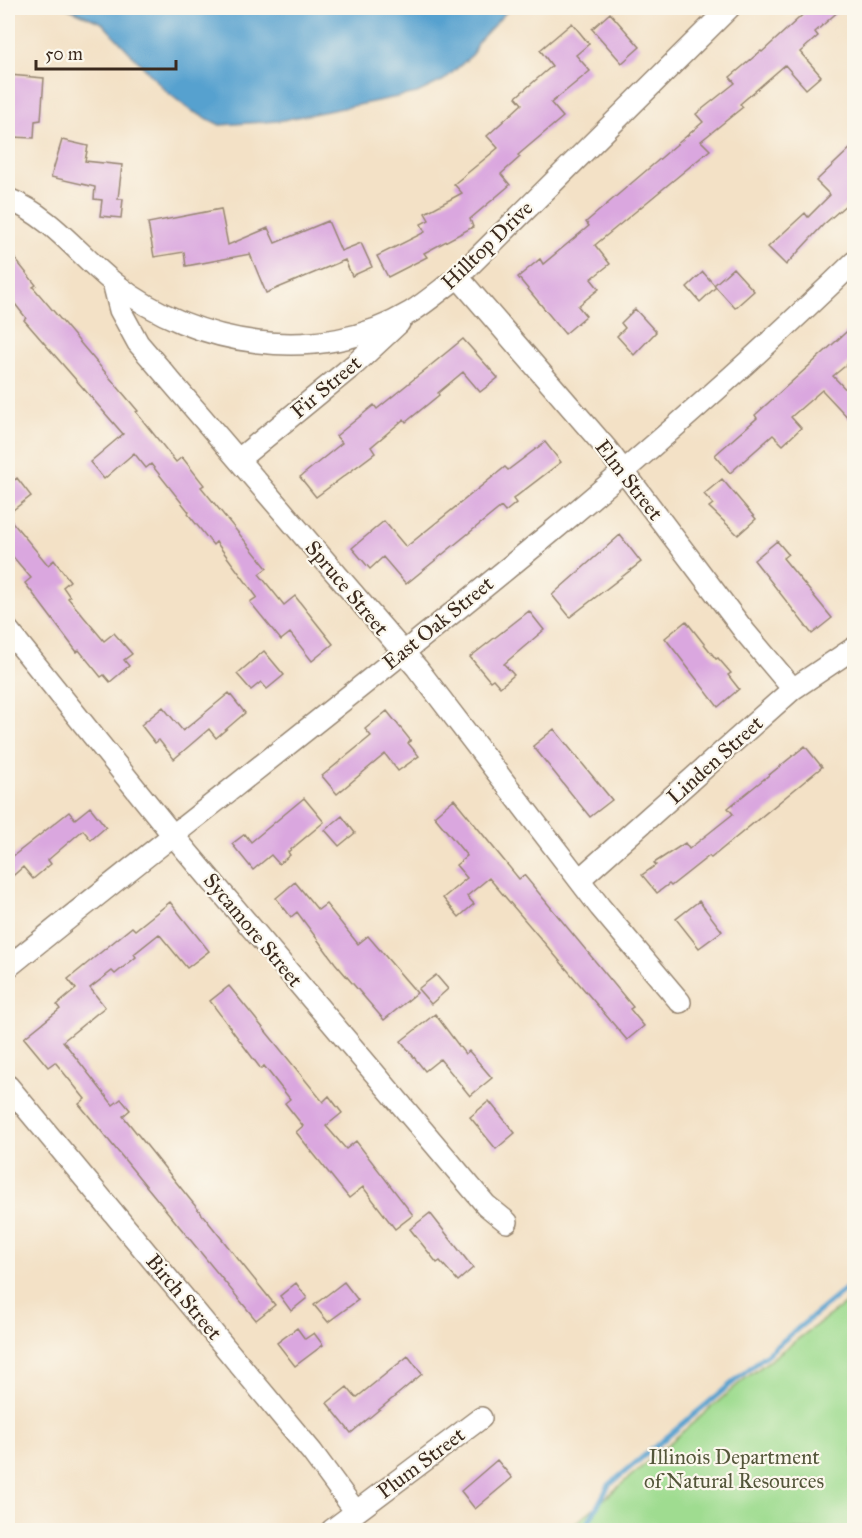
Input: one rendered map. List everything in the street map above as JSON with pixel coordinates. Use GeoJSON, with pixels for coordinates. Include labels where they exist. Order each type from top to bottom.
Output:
{"type":"FeatureCollection","features":[{"type":"Feature","properties":{"kind":"street","name":"Hilltop Drive"},"geometry":{"type":"LineString","coordinates":[[8,199],[41,218],[113,282],[138,300],[172,318],[234,339],[265,343],[304,344],[349,337],[410,312],[458,277],[729,8]]}},
{"type":"Feature","properties":{"kind":"street","name":"East Oak Street"},"geometry":{"type":"LineString","coordinates":[[8,967],[624,472],[779,335],[855,262]]}},
{"type":"Feature","properties":{"kind":"street","name":"Elm Street"},"geometry":{"type":"LineString","coordinates":[[458,277],[624,472],[745,632],[793,689]]}},
{"type":"Feature","properties":{"kind":"street","name":"Spruce Street"},"geometry":{"type":"LineString","coordinates":[[113,282],[120,310],[138,343],[402,652],[581,878],[600,907],[680,1002]]}},
{"type":"Feature","properties":{"kind":"street","name":"Fir Street"},"geometry":{"type":"LineString","coordinates":[[239,459],[355,364],[410,312]]}},
{"type":"Feature","properties":{"kind":"street","name":"Sycamore Street"},"geometry":{"type":"LineString","coordinates":[[8,630],[172,834],[486,1204],[507,1221]]}},
{"type":"Feature","properties":{"kind":"street","name":"Linden Street"},"geometry":{"type":"LineString","coordinates":[[581,878],[793,689],[855,648]]}},
{"type":"Feature","properties":{"kind":"street","name":"Birch Street"},"geometry":{"type":"LineString","coordinates":[[8,1086],[312,1452],[356,1512]]}},
{"type":"Feature","properties":{"kind":"street","name":"Plum Street"},"geometry":{"type":"LineString","coordinates":[[332,1530],[481,1418]]}},
{"type":"Feature","properties":{"kind":"green space","name":"Illinois Department of Natural Resources"},"geometry":{"type":"Polygon","coordinates":[[[854,1297],[854,1530],[568,1530],[742,1381],[854,1297]]]}},
{"type":"Feature","properties":{"kind":"water"},"geometry":{"type":"Polygon","coordinates":[[[67,8],[510,8],[477,43],[473,54],[444,80],[417,93],[278,121],[220,125],[190,110],[166,91],[102,23],[67,8]]]}},
{"type":"Feature","properties":{"kind":"building"},"geometry":{"type":"Polygon","coordinates":[[[810,8],[842,8],[815,32],[818,36],[800,52],[821,76],[806,89],[785,65],[740,104],[743,107],[701,141],[710,150],[595,245],[610,264],[591,279],[599,289],[578,306],[586,316],[565,334],[518,277],[540,259],[543,264],[589,226],[586,222],[703,122],[696,114],[735,83],[730,77],[762,52],[810,8]]]}},
{"type":"Feature","properties":{"kind":"building"},"geometry":{"type":"Polygon","coordinates":[[[610,13],[640,47],[622,63],[592,29],[610,13]]]}},
{"type":"Feature","properties":{"kind":"building"},"geometry":{"type":"Polygon","coordinates":[[[572,23],[589,44],[576,55],[590,71],[551,103],[563,117],[518,155],[520,157],[501,174],[510,185],[470,219],[473,227],[424,253],[427,257],[388,277],[377,256],[425,232],[421,224],[429,220],[425,213],[462,193],[454,184],[498,148],[487,136],[522,104],[516,97],[552,66],[540,50],[572,23]]]}},
{"type":"Feature","properties":{"kind":"building"},"geometry":{"type":"Polygon","coordinates":[[[9,75],[44,78],[41,120],[35,121],[34,138],[11,137],[14,94],[8,94],[9,75]]]}},
{"type":"Feature","properties":{"kind":"building"},"geometry":{"type":"Polygon","coordinates":[[[62,140],[88,146],[85,161],[122,165],[118,199],[123,199],[121,218],[100,216],[102,200],[94,199],[95,187],[51,177],[62,140]]]}},
{"type":"Feature","properties":{"kind":"building"},"geometry":{"type":"Polygon","coordinates":[[[855,144],[855,197],[823,225],[786,265],[768,247],[805,213],[808,217],[830,195],[816,181],[855,144]]]}},
{"type":"Feature","properties":{"kind":"building"},"geometry":{"type":"Polygon","coordinates":[[[221,209],[228,245],[268,228],[275,243],[328,221],[341,251],[361,243],[372,267],[352,276],[345,260],[266,293],[250,254],[186,266],[184,252],[154,257],[148,223],[221,209]]]}},
{"type":"Feature","properties":{"kind":"building"},"geometry":{"type":"Polygon","coordinates":[[[8,250],[36,285],[33,287],[138,411],[136,412],[176,462],[182,457],[204,485],[201,487],[267,568],[259,574],[284,605],[295,596],[333,644],[312,661],[290,633],[281,640],[250,602],[257,597],[216,542],[213,545],[188,514],[189,512],[151,464],[146,468],[134,453],[104,479],[90,462],[123,434],[24,320],[26,318],[8,295],[8,250]]]}},
{"type":"Feature","properties":{"kind":"building"},"geometry":{"type":"Polygon","coordinates":[[[733,268],[754,291],[735,308],[714,285],[733,268]]]}},
{"type":"Feature","properties":{"kind":"building"},"geometry":{"type":"Polygon","coordinates":[[[703,272],[716,287],[700,302],[687,287],[703,272]]]}},
{"type":"Feature","properties":{"kind":"building"},"geometry":{"type":"Polygon","coordinates":[[[635,309],[656,332],[634,355],[617,336],[625,328],[621,323],[635,309]]]}},
{"type":"Feature","properties":{"kind":"building"},"geometry":{"type":"Polygon","coordinates":[[[855,324],[855,358],[833,376],[855,399],[855,425],[822,390],[791,417],[801,428],[783,445],[773,435],[730,473],[715,455],[757,418],[755,415],[855,324]]]}},
{"type":"Feature","properties":{"kind":"building"},"geometry":{"type":"Polygon","coordinates":[[[463,339],[498,378],[480,392],[463,372],[406,422],[404,419],[371,447],[375,453],[316,497],[300,477],[342,443],[336,436],[374,405],[377,409],[463,339]]]}},
{"type":"Feature","properties":{"kind":"building"},"geometry":{"type":"Polygon","coordinates":[[[545,442],[561,462],[513,499],[516,503],[505,512],[501,507],[406,584],[383,557],[370,569],[352,548],[384,521],[406,547],[505,467],[508,470],[545,442]]]}},
{"type":"Feature","properties":{"kind":"building"},"geometry":{"type":"Polygon","coordinates":[[[17,478],[31,496],[13,510],[8,502],[8,485],[17,478]]]}},
{"type":"Feature","properties":{"kind":"building"},"geometry":{"type":"Polygon","coordinates":[[[722,479],[756,519],[738,535],[709,507],[713,504],[704,494],[722,479]]]}},
{"type":"Feature","properties":{"kind":"building"},"geometry":{"type":"Polygon","coordinates":[[[8,517],[48,565],[54,560],[70,581],[63,587],[70,597],[68,598],[104,641],[114,633],[132,654],[124,660],[129,666],[110,682],[104,675],[101,677],[79,650],[77,652],[25,583],[31,578],[8,551],[8,517]]]}},
{"type":"Feature","properties":{"kind":"building"},"geometry":{"type":"Polygon","coordinates":[[[620,535],[641,562],[570,617],[552,595],[620,535]]]}},
{"type":"Feature","properties":{"kind":"building"},"geometry":{"type":"Polygon","coordinates":[[[777,541],[788,554],[783,558],[832,618],[812,634],[754,560],[777,541]]]}},
{"type":"Feature","properties":{"kind":"building"},"geometry":{"type":"Polygon","coordinates":[[[529,611],[544,630],[504,664],[514,675],[500,687],[493,679],[490,681],[470,657],[529,611]]]}},
{"type":"Feature","properties":{"kind":"building"},"geometry":{"type":"Polygon","coordinates":[[[686,621],[716,659],[718,658],[731,673],[728,675],[739,689],[718,707],[665,638],[686,621]]]}},
{"type":"Feature","properties":{"kind":"building"},"geometry":{"type":"Polygon","coordinates":[[[264,651],[284,675],[267,689],[261,682],[251,690],[237,674],[264,651]]]}},
{"type":"Feature","properties":{"kind":"building"},"geometry":{"type":"Polygon","coordinates":[[[229,693],[245,713],[216,738],[209,729],[174,759],[159,740],[155,743],[141,725],[163,707],[183,731],[229,693]]]}},
{"type":"Feature","properties":{"kind":"building"},"geometry":{"type":"Polygon","coordinates":[[[387,711],[411,741],[408,743],[419,756],[398,771],[385,754],[337,794],[322,776],[371,736],[365,729],[387,711]]]}},
{"type":"Feature","properties":{"kind":"building"},"geometry":{"type":"Polygon","coordinates":[[[554,729],[612,800],[590,817],[533,746],[554,729]]]}},
{"type":"Feature","properties":{"kind":"building"},"geometry":{"type":"Polygon","coordinates":[[[805,746],[822,767],[711,858],[709,856],[671,886],[669,884],[657,893],[642,875],[656,865],[654,863],[685,843],[689,849],[733,814],[728,808],[805,746]]]}},
{"type":"Feature","properties":{"kind":"building"},"geometry":{"type":"Polygon","coordinates":[[[304,798],[324,822],[288,852],[290,855],[279,864],[271,855],[253,870],[232,844],[245,834],[251,842],[304,798]]]}},
{"type":"Feature","properties":{"kind":"building"},"geometry":{"type":"Polygon","coordinates":[[[454,799],[519,879],[524,875],[633,1007],[630,1009],[644,1026],[627,1040],[489,878],[467,896],[474,904],[459,917],[443,898],[467,878],[456,865],[467,856],[434,816],[454,799]]]}},
{"type":"Feature","properties":{"kind":"building"},"geometry":{"type":"Polygon","coordinates":[[[90,807],[106,827],[91,840],[83,830],[48,860],[51,864],[33,879],[23,867],[8,880],[8,860],[69,812],[75,819],[90,807]]]}},
{"type":"Feature","properties":{"kind":"building"},"geometry":{"type":"Polygon","coordinates":[[[342,816],[355,833],[339,846],[325,830],[342,816]]]}},
{"type":"Feature","properties":{"kind":"building"},"geometry":{"type":"Polygon","coordinates":[[[295,882],[318,910],[326,904],[358,944],[368,936],[417,993],[384,1020],[335,963],[297,912],[291,917],[276,898],[295,882]]]}},
{"type":"Feature","properties":{"kind":"building"},"geometry":{"type":"Polygon","coordinates":[[[699,901],[722,931],[699,948],[676,919],[699,901]]]}},
{"type":"Feature","properties":{"kind":"building"},"geometry":{"type":"Polygon","coordinates":[[[170,902],[209,951],[187,968],[159,934],[134,954],[136,957],[115,974],[112,971],[90,988],[105,1007],[63,1041],[113,1105],[121,1099],[130,1110],[123,1116],[275,1305],[256,1320],[79,1104],[85,1099],[55,1062],[48,1067],[24,1038],[60,1009],[57,1005],[76,989],[68,979],[132,927],[135,930],[170,902]]]}},
{"type":"Feature","properties":{"kind":"building"},"geometry":{"type":"Polygon","coordinates":[[[436,975],[448,989],[431,1004],[418,989],[436,975]]]}},
{"type":"Feature","properties":{"kind":"building"},"geometry":{"type":"Polygon","coordinates":[[[229,986],[323,1102],[329,1096],[342,1113],[326,1126],[346,1149],[356,1141],[413,1215],[395,1229],[363,1187],[349,1198],[296,1132],[303,1126],[285,1103],[290,1099],[264,1066],[261,1069],[210,1001],[229,986]]]}},
{"type":"Feature","properties":{"kind":"building"},"geometry":{"type":"Polygon","coordinates":[[[435,1014],[465,1054],[469,1051],[492,1078],[470,1096],[440,1059],[425,1071],[401,1041],[435,1014]]]}},
{"type":"Feature","properties":{"kind":"building"},"geometry":{"type":"Polygon","coordinates":[[[489,1101],[515,1133],[496,1149],[470,1117],[489,1101]]]}},
{"type":"Feature","properties":{"kind":"building"},"geometry":{"type":"Polygon","coordinates":[[[430,1213],[473,1268],[458,1281],[440,1261],[437,1263],[410,1229],[430,1213]]]}},
{"type":"Feature","properties":{"kind":"building"},"geometry":{"type":"Polygon","coordinates":[[[344,1282],[358,1300],[328,1322],[314,1305],[344,1282]]]}},
{"type":"Feature","properties":{"kind":"building"},"geometry":{"type":"Polygon","coordinates":[[[296,1283],[307,1298],[291,1311],[280,1296],[296,1283]]]}},
{"type":"Feature","properties":{"kind":"building"},"geometry":{"type":"Polygon","coordinates":[[[297,1328],[305,1339],[314,1333],[323,1345],[295,1366],[277,1343],[297,1328]]]}},
{"type":"Feature","properties":{"kind":"building"},"geometry":{"type":"Polygon","coordinates":[[[408,1356],[422,1374],[351,1433],[327,1403],[347,1387],[356,1398],[408,1356]]]}},
{"type":"Feature","properties":{"kind":"building"},"geometry":{"type":"Polygon","coordinates":[[[497,1460],[512,1478],[475,1509],[461,1491],[497,1460]]]}},
{"type":"Feature","properties":{"kind":"waterway"},"geometry":{"type":"LineString","coordinates":[[584,1530],[609,1485],[854,1282]]}}]}
